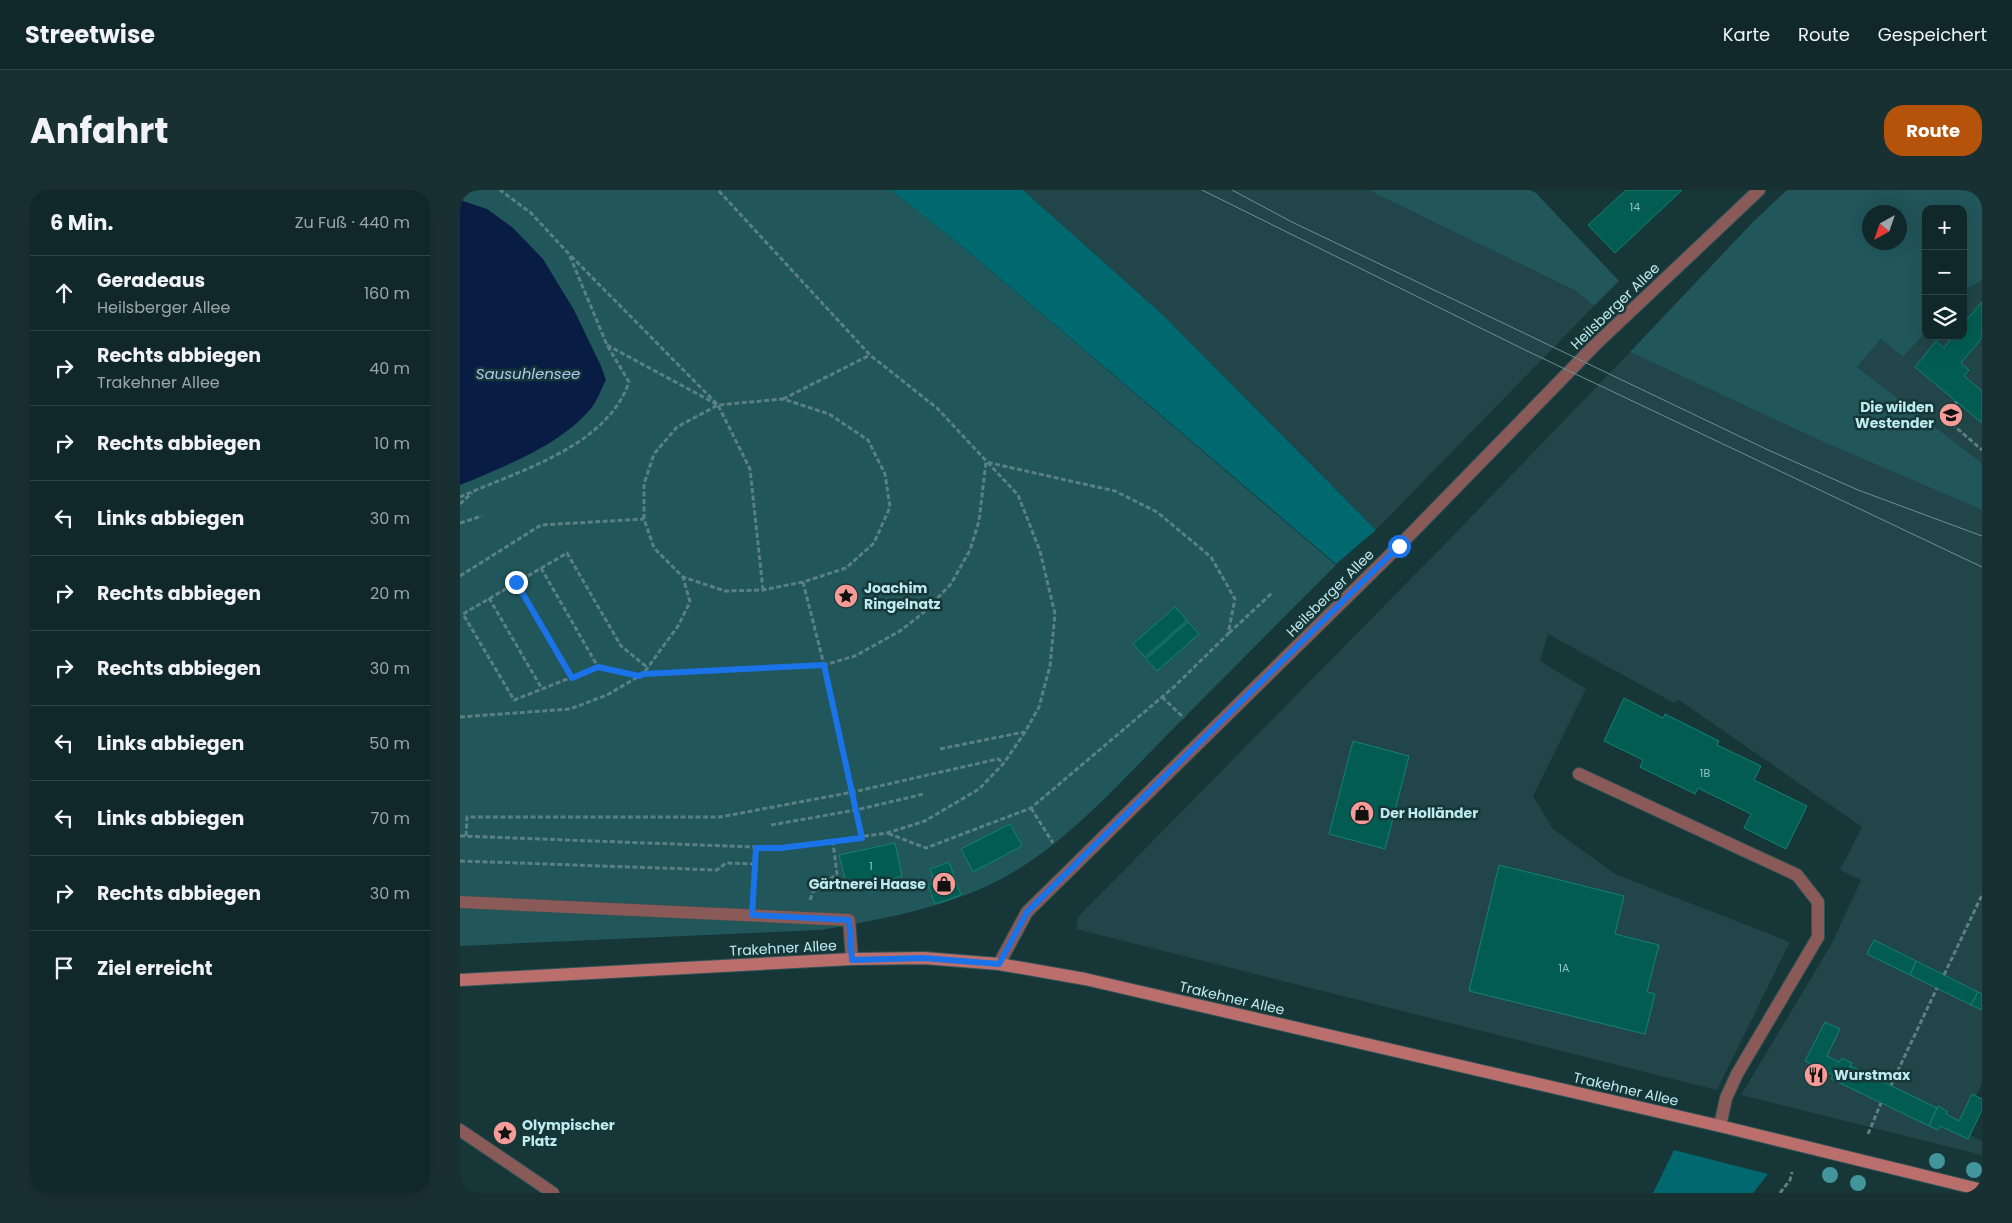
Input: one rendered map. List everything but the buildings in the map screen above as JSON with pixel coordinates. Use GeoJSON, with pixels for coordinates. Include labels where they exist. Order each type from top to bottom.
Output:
{"type":"FeatureCollection","features":[{"type":"Feature","properties":{"kind":"main road","name":"Trakehner Allee"},"geometry":{"type":"LineString","coordinates":[[460,980],[852,960],[924,958],[999,964],[1085,979],[1720,1126],[1982,1190]]}},
{"type":"Feature","properties":{"kind":"street","name":"Heilsberger Allee"},"geometry":{"type":"LineString","coordinates":[[999,964],[1027,912],[1399,546],[1595,345],[1759,190]]}},
{"type":"Feature","properties":{"kind":"street"},"geometry":{"type":"LineString","coordinates":[[1579,774],[1797,875],[1818,902],[1818,937],[1737,1074],[1726,1098],[1720,1126]]}},
{"type":"Feature","properties":{"kind":"street"},"geometry":{"type":"LineString","coordinates":[[460,902],[849,920],[852,960]]}},
{"type":"Feature","properties":{"kind":"street"},"geometry":{"type":"LineString","coordinates":[[460,1130],[553,1193]]}},
{"type":"Feature","properties":{"kind":"path"},"geometry":{"type":"LineString","coordinates":[[500,190],[531,213],[718,405],[750,469],[763,590]]}},
{"type":"Feature","properties":{"kind":"path"},"geometry":{"type":"LineString","coordinates":[[460,836],[781,848],[887,833],[926,822],[979,789],[1004,763],[1039,707],[1050,666],[1055,614],[1040,550],[1018,495],[937,408],[870,356],[718,190]]}},
{"type":"Feature","properties":{"kind":"path"},"geometry":{"type":"LineString","coordinates":[[460,497],[551,460],[585,437],[611,414],[624,396],[629,382],[607,345],[569,254]]}},
{"type":"Feature","properties":{"kind":"path"},"geometry":{"type":"LineString","coordinates":[[607,345],[718,405]]}},
{"type":"Feature","properties":{"kind":"path"},"geometry":{"type":"LineString","coordinates":[[782,399],[829,414],[868,440],[885,474],[890,507],[874,543],[846,568],[803,582],[763,590],[725,591],[683,577],[654,548],[644,519],[644,484],[654,454],[677,427],[718,405],[782,399],[870,356]]}},
{"type":"Feature","properties":{"kind":"path"},"geometry":{"type":"LineString","coordinates":[[1957,402],[1944,417],[1982,450]]}},
{"type":"Feature","properties":{"kind":"path"},"geometry":{"type":"LineString","coordinates":[[986,462],[1115,491],[1158,512],[1211,557],[1235,599],[1228,634]]}},
{"type":"Feature","properties":{"kind":"path"},"geometry":{"type":"LineString","coordinates":[[643,674],[824,665],[855,656],[900,631],[922,613],[951,584],[970,550],[979,521],[986,462]]}},
{"type":"Feature","properties":{"kind":"path"},"geometry":{"type":"LineString","coordinates":[[460,504],[474,491]]}},
{"type":"Feature","properties":{"kind":"path"},"geometry":{"type":"LineString","coordinates":[[460,522],[482,516]]}},
{"type":"Feature","properties":{"kind":"path"},"geometry":{"type":"LineString","coordinates":[[460,576],[541,525],[644,519]]}},
{"type":"Feature","properties":{"kind":"path"},"geometry":{"type":"LineString","coordinates":[[639,676],[598,667],[514,700],[463,614],[567,552],[621,646],[648,668]]}},
{"type":"Feature","properties":{"kind":"path"},"geometry":{"type":"LineString","coordinates":[[541,568],[598,667]]}},
{"type":"Feature","properties":{"kind":"path"},"geometry":{"type":"LineString","coordinates":[[460,717],[570,709],[607,696],[643,674],[678,626],[690,602],[683,577]]}},
{"type":"Feature","properties":{"kind":"path"},"geometry":{"type":"LineString","coordinates":[[516,582],[572,678]]}},
{"type":"Feature","properties":{"kind":"path"},"geometry":{"type":"LineString","coordinates":[[803,582],[824,665],[862,838]]}},
{"type":"Feature","properties":{"kind":"path"},"geometry":{"type":"LineString","coordinates":[[887,833],[926,848],[1031,808],[1162,697],[1272,593]]}},
{"type":"Feature","properties":{"kind":"path"},"geometry":{"type":"LineString","coordinates":[[490,598],[542,690]]}},
{"type":"Feature","properties":{"kind":"path"},"geometry":{"type":"LineString","coordinates":[[1162,697],[1184,718]]}},
{"type":"Feature","properties":{"kind":"path"},"geometry":{"type":"LineString","coordinates":[[940,749],[1025,732]]}},
{"type":"Feature","properties":{"kind":"path"},"geometry":{"type":"LineString","coordinates":[[466,836],[467,817],[720,817],[853,792],[998,759],[1004,763]]}},
{"type":"Feature","properties":{"kind":"path"},"geometry":{"type":"LineString","coordinates":[[771,825],[856,810],[924,794]]}},
{"type":"Feature","properties":{"kind":"path"},"geometry":{"type":"LineString","coordinates":[[1031,808],[1053,843]]}},
{"type":"Feature","properties":{"kind":"path"},"geometry":{"type":"LineString","coordinates":[[807,908],[813,892],[837,874],[833,842]]}},
{"type":"Feature","properties":{"kind":"path"},"geometry":{"type":"LineString","coordinates":[[752,915],[756,848]]}},
{"type":"Feature","properties":{"kind":"path"},"geometry":{"type":"LineString","coordinates":[[460,861],[717,870],[726,863],[755,864]]}},
{"type":"Feature","properties":{"kind":"path"},"geometry":{"type":"LineString","coordinates":[[1944,975],[1982,895]]}},
{"type":"Feature","properties":{"kind":"path"},"geometry":{"type":"LineString","coordinates":[[1891,1085],[1937,988]]}},
{"type":"Feature","properties":{"kind":"path"},"geometry":{"type":"LineString","coordinates":[[1868,1134],[1881,1103]]}},
{"type":"Feature","properties":{"kind":"path"},"geometry":{"type":"LineString","coordinates":[[1780,1193],[1790,1180],[1792,1172]]}},
{"type":"Feature","properties":{"kind":"shaded area"},"geometry":{"type":"Polygon","coordinates":[[[460,190],[891,190],[970,253],[1336,565],[1082,820],[1036,857],[985,887],[926,908],[821,930],[460,946],[460,190]]]}},
{"type":"Feature","properties":{"kind":"shaded area"},"geometry":{"type":"Polygon","coordinates":[[[891,190],[1023,190],[1162,314],[1376,530],[1336,564],[970,253],[891,190]]]}},
{"type":"Feature","properties":{"kind":"shaded area"},"geometry":{"type":"Polygon","coordinates":[[[1023,190],[1368,190],[1576,291],[1594,306],[1376,530],[1162,314],[1023,190]]]}},
{"type":"Feature","properties":{"kind":"shaded area"},"geometry":{"type":"Polygon","coordinates":[[[1368,190],[1530,190],[1536,193],[1619,281],[1594,306],[1576,291],[1368,190]]]}},
{"type":"Feature","properties":{"kind":"shaded area"},"geometry":{"type":"Polygon","coordinates":[[[1787,190],[1982,190],[1982,280],[1967,289],[1967,205],[1922,205],[1922,336],[1903,357],[1881,339],[1857,367],[1982,463],[1982,510],[1821,441],[1630,352],[1752,223],[1787,190]]]}},
{"type":"Feature","properties":{"kind":"shaded area","name":"Die wilden Westender"},"geometry":{"type":"Polygon","coordinates":[[[1982,280],[1982,463],[1857,367],[1881,339],[1903,357],[1922,336],[1922,340],[1967,340],[1967,289],[1982,280]]]}},
{"type":"Feature","properties":{"kind":"shaded area"},"geometry":{"type":"Polygon","coordinates":[[[1630,352],[1821,441],[1982,510],[1982,1084],[1976,1096],[1982,1099],[1982,1110],[1970,1135],[1982,1141],[1982,1155],[1741,1095],[1832,943],[1861,880],[1840,870],[1862,827],[1679,700],[1674,703],[1548,634],[1540,661],[1586,689],[1533,796],[1553,829],[1615,874],[1790,942],[1717,1090],[1076,929],[1078,917],[1446,543],[1630,352]]]}},
{"type":"Feature","properties":{"kind":"shaded area"},"geometry":{"type":"Polygon","coordinates":[[[1674,1150],[1768,1174],[1753,1193],[1653,1193],[1674,1150]]]}},
{"type":"Feature","properties":{"kind":"water","name":"Sausuhlensee"},"geometry":{"type":"Polygon","coordinates":[[[460,200],[487,209],[513,228],[543,259],[574,310],[606,380],[594,405],[565,433],[531,454],[460,485],[460,200]]]}},
{"type":"Feature","properties":{"kind":"tram line"},"geometry":{"type":"LineString","coordinates":[[1202,190],[1525,350],[1982,567]]}},
{"type":"Feature","properties":{"kind":"tram line"},"geometry":{"type":"LineString","coordinates":[[1232,190],[1292,222],[1766,449],[1858,490],[1982,536]]}},
{"type":"Feature","properties":{"kind":"place","name":"Die wilden Westender"},"geometry":{"type":"Point","coordinates":[1951,415]}},
{"type":"Feature","properties":{"kind":"place","name":"Joachim Ringelnatz"},"geometry":{"type":"Point","coordinates":[846,596]}},
{"type":"Feature","properties":{"kind":"place","name":"Der Holländer"},"geometry":{"type":"Point","coordinates":[1362,813]}},
{"type":"Feature","properties":{"kind":"place","name":"Gärtnerei Haase"},"geometry":{"type":"Point","coordinates":[944,884]}},
{"type":"Feature","properties":{"kind":"place","name":"Wurstmax"},"geometry":{"type":"Point","coordinates":[1816,1075]}},
{"type":"Feature","properties":{"kind":"place","name":"Olympischer Platz"},"geometry":{"type":"Point","coordinates":[505,1133]}},
{"type":"Feature","properties":{"kind":"route"},"geometry":{"type":"LineString","coordinates":[[516,582],[572,678],[598,667],[639,676],[643,674],[824,665],[862,838],[781,848],[756,848],[752,915],[849,920],[852,960],[924,958],[999,964],[1027,912],[1399,546]]}}]}
